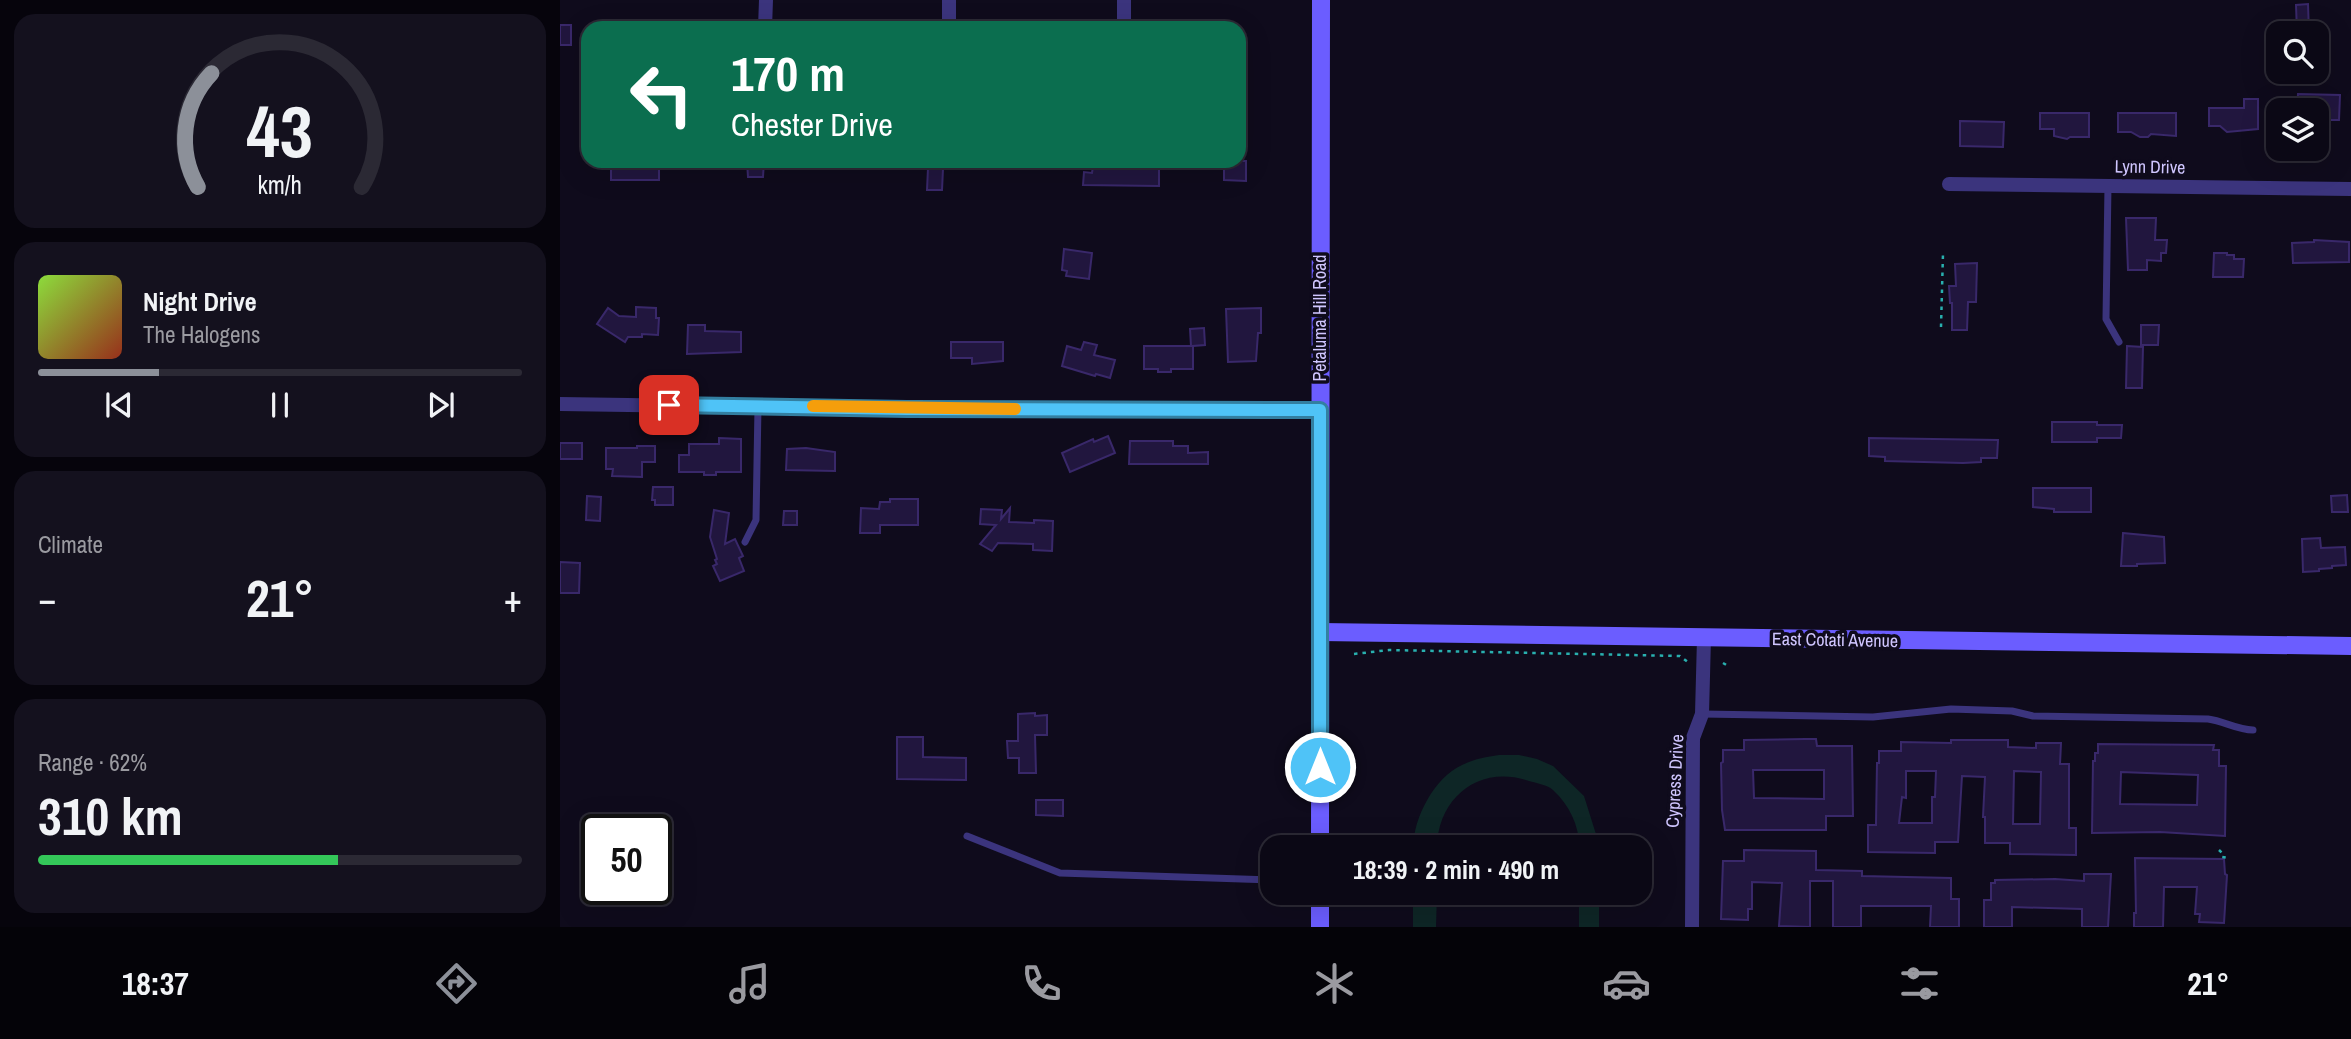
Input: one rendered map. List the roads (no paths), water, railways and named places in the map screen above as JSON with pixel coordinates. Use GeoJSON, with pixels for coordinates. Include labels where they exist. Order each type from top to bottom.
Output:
{"type":"FeatureCollection","features":[{"type":"Feature","properties":{"kind":"main road","name":"Petaluma Hill Road"},"geometry":{"type":"LineString","coordinates":[[1320,835],[1321,0]]}},
{"type":"Feature","properties":{"kind":"main road","name":"East Cotati Avenue"},"geometry":{"type":"LineString","coordinates":[[1320,632],[2351,646]]}},
{"type":"Feature","properties":{"kind":"main road"},"geometry":{"type":"LineString","coordinates":[[1320,905],[1320,927]]}},
{"type":"Feature","properties":{"kind":"street"},"geometry":{"type":"LineString","coordinates":[[765,21],[766,0]]}},
{"type":"Feature","properties":{"kind":"street"},"geometry":{"type":"LineString","coordinates":[[949,0],[949,21]]}},
{"type":"Feature","properties":{"kind":"street"},"geometry":{"type":"LineString","coordinates":[[1124,0],[1124,21]]}},
{"type":"Feature","properties":{"kind":"street","name":"Lynn Drive"},"geometry":{"type":"LineString","coordinates":[[1949,184],[2351,189]]}},
{"type":"Feature","properties":{"kind":"street"},"geometry":{"type":"LineString","coordinates":[[560,404],[907,409],[1320,410]]}},
{"type":"Feature","properties":{"kind":"street","name":"Cypress Drive"},"geometry":{"type":"LineString","coordinates":[[1692,927],[1693,738],[1702,714],[1704,638]]}},
{"type":"Feature","properties":{"kind":"lane"},"geometry":{"type":"LineString","coordinates":[[2108,186],[2106,319],[2119,342]]}},
{"type":"Feature","properties":{"kind":"lane"},"geometry":{"type":"LineString","coordinates":[[745,542],[756,520],[758,406]]}},
{"type":"Feature","properties":{"kind":"lane"},"geometry":{"type":"LineString","coordinates":[[1702,714],[1866,717],[1951,709],[2012,711],[2033,716],[2208,719],[2253,730]]}},
{"type":"Feature","properties":{"kind":"lane"},"geometry":{"type":"LineString","coordinates":[[967,836],[1060,873],[1260,880]]}}]}
